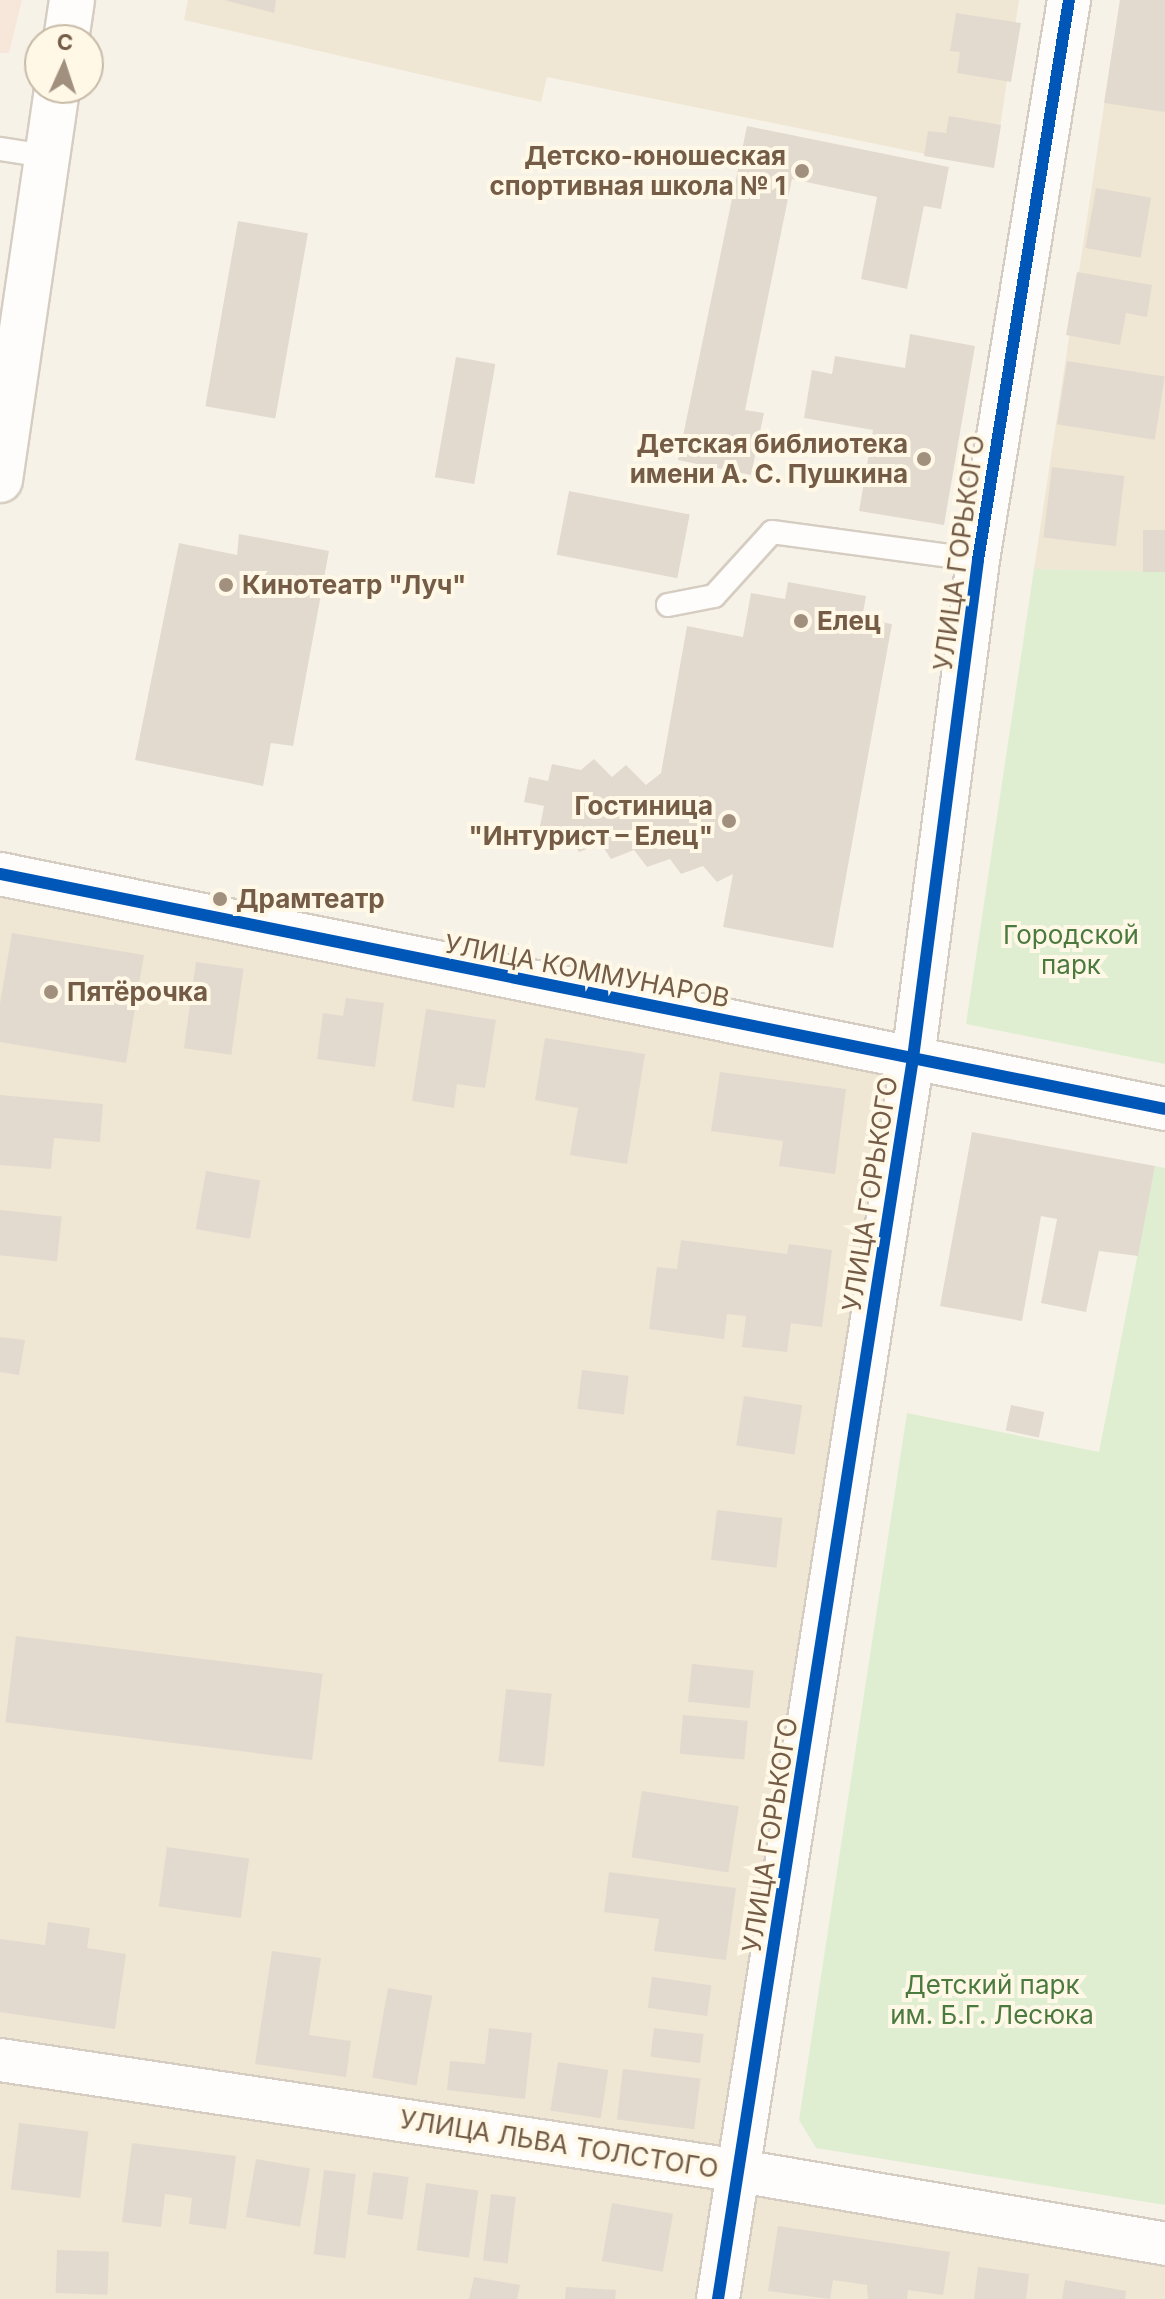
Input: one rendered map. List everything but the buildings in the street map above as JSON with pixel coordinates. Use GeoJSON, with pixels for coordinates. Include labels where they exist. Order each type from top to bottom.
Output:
{"type":"FeatureCollection","features":[{"type":"Feature","properties":{"kind":"main road"},"geometry":{"type":"LineString","coordinates":[[68,24],[72,0]]}},
{"type":"Feature","properties":{"kind":"main road"},"geometry":{"type":"LineString","coordinates":[[0,480],[54,104]]}},
{"type":"Feature","properties":{"kind":"street","name":"УЛИЦА ГОРЬКОГО"},"geometry":{"type":"LineString","coordinates":[[718,2299],[913,1058],[978,560],[1069,0]]}},
{"type":"Feature","properties":{"kind":"street","name":"УЛИЦА КОММУНАРОВ"},"geometry":{"type":"LineString","coordinates":[[0,874],[1165,1109]]}},
{"type":"Feature","properties":{"kind":"street","name":"УЛИЦА ЛЬВА ТОЛСТОГО"},"geometry":{"type":"LineString","coordinates":[[0,2060],[740,2171],[1165,2244]]}},
{"type":"Feature","properties":{"kind":"lane"},"geometry":{"type":"LineString","coordinates":[[0,149],[46,156]]}},
{"type":"Feature","properties":{"kind":"lane"},"geometry":{"type":"LineString","coordinates":[[668,605],[714,596],[772,532],[978,560]]}},
{"type":"Feature","properties":{"kind":"shaded area"},"geometry":{"type":"Polygon","coordinates":[[[0,0],[22,0],[9,53],[0,53],[0,0]]]}},
{"type":"Feature","properties":{"kind":"shaded area"},"geometry":{"type":"Polygon","coordinates":[[[188,0],[1019,0],[994,168],[547,77],[541,102],[184,20],[188,0]]]}},
{"type":"Feature","properties":{"kind":"shaded area"},"geometry":{"type":"Polygon","coordinates":[[[1120,0],[1165,0],[1165,573],[1034,569],[1120,0]]]}},
{"type":"Feature","properties":{"kind":"shaded area"},"geometry":{"type":"Polygon","coordinates":[[[0,874],[913,1058],[741,2171],[1165,2244],[1165,2299],[0,2299],[0,874]]]}},
{"type":"Feature","properties":{"kind":"green space","name":"Городской парк"},"geometry":{"type":"Polygon","coordinates":[[[1034,569],[1165,572],[1165,1064],[966,1024],[1034,569]]]}},
{"type":"Feature","properties":{"kind":"green space","name":"Детский парк им. Б.Г. Лесюка"},"geometry":{"type":"Polygon","coordinates":[[[1155,1166],[1165,1168],[1165,2205],[816,2148],[799,2120],[907,1413],[1099,1452],[1155,1166]]]}},
{"type":"Feature","properties":{"kind":"cycle path"},"geometry":{"type":"LineString","coordinates":[[718,2299],[913,1058],[978,560],[1069,0]]}},
{"type":"Feature","properties":{"kind":"cycle path"},"geometry":{"type":"LineString","coordinates":[[0,874],[1165,1109]]}},
{"type":"Feature","properties":{"kind":"place","name":"Детско-юношеская спортивная школа № 1"},"geometry":{"type":"Point","coordinates":[802,171]}},
{"type":"Feature","properties":{"kind":"place","name":"Детская библиотека имени А. С. Пушкина"},"geometry":{"type":"Point","coordinates":[924,459]}},
{"type":"Feature","properties":{"kind":"place","name":"Кинотеатр \"Луч\""},"geometry":{"type":"Point","coordinates":[226,585]}},
{"type":"Feature","properties":{"kind":"place","name":"Елец"},"geometry":{"type":"Point","coordinates":[801,621]}},
{"type":"Feature","properties":{"kind":"place","name":"Гостиница \"Интурист – Елец\""},"geometry":{"type":"Point","coordinates":[729,821]}},
{"type":"Feature","properties":{"kind":"place","name":"Драмтеатр"},"geometry":{"type":"Point","coordinates":[220,899]}},
{"type":"Feature","properties":{"kind":"place","name":"Пятёрочка"},"geometry":{"type":"Point","coordinates":[51,992]}}]}
